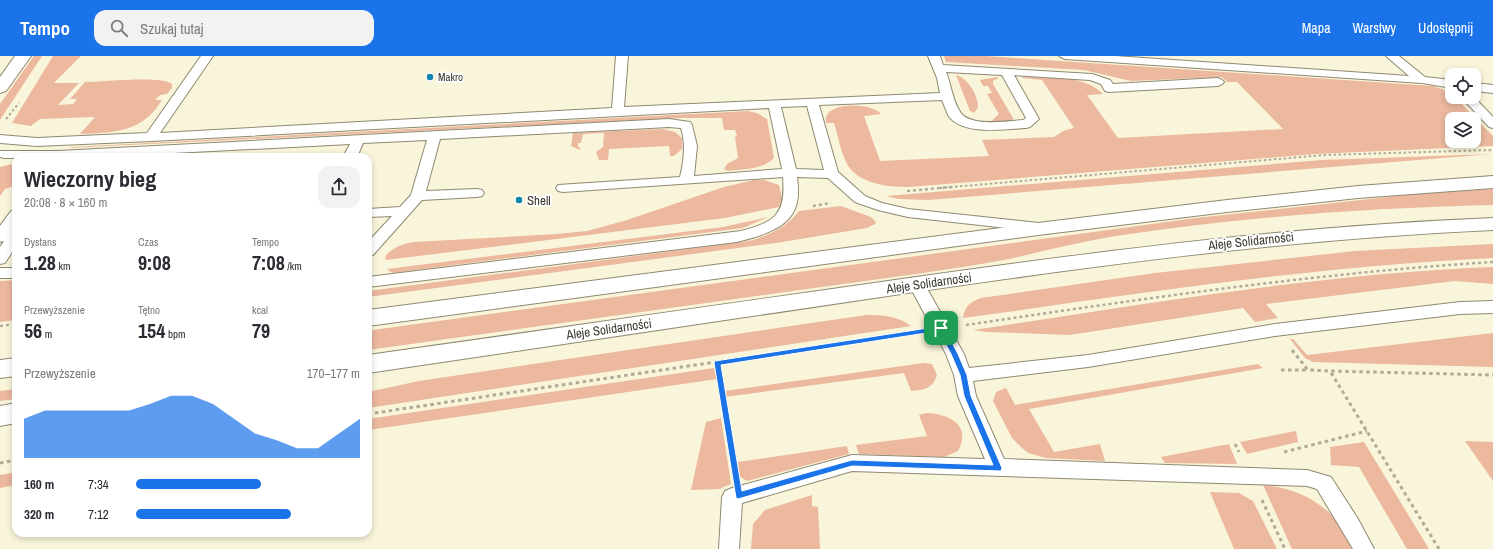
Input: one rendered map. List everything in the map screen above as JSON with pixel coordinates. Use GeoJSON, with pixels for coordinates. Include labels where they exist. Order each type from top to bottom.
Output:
{"type":"FeatureCollection","features":[{"type":"Feature","properties":{"kind":"street"},"geometry":{"type":"LineString","coordinates":[[0,88],[22,56]]}},
{"type":"Feature","properties":{"kind":"street"},"geometry":{"type":"LineString","coordinates":[[372,317],[1046,228],[1358,192],[1493,182]]}},
{"type":"Feature","properties":{"kind":"street","name":"Aleje Solidarności"},"geometry":{"type":"LineString","coordinates":[[372,363],[1133,255],[1284,237],[1401,228],[1493,224]]}},
{"type":"Feature","properties":{"kind":"street"},"geometry":{"type":"LineString","coordinates":[[0,369],[12,368]]}},
{"type":"Feature","properties":{"kind":"street"},"geometry":{"type":"LineString","coordinates":[[0,416],[12,414]]}},
{"type":"Feature","properties":{"kind":"lane"},"geometry":{"type":"LineString","coordinates":[[150,137],[207,56]]}},
{"type":"Feature","properties":{"kind":"lane"},"geometry":{"type":"LineString","coordinates":[[618,111],[622,56]]}},
{"type":"Feature","properties":{"kind":"lane"},"geometry":{"type":"LineString","coordinates":[[934,56],[954,114],[964,121],[978,126],[1026,124],[1033,119],[1006,71]]}},
{"type":"Feature","properties":{"kind":"lane"},"geometry":{"type":"LineString","coordinates":[[1065,56],[1248,65],[1445,83]]}},
{"type":"Feature","properties":{"kind":"lane"},"geometry":{"type":"LineString","coordinates":[[1233,56],[1248,65]]}},
{"type":"Feature","properties":{"kind":"lane"},"geometry":{"type":"LineString","coordinates":[[1392,56],[1422,80]]}},
{"type":"Feature","properties":{"kind":"lane"},"geometry":{"type":"LineString","coordinates":[[939,68],[1078,75],[1092,77],[1106,82],[1109,88],[1218,82]]}},
{"type":"Feature","properties":{"kind":"lane"},"geometry":{"type":"LineString","coordinates":[[1481,87],[1493,89]]}},
{"type":"Feature","properties":{"kind":"lane"},"geometry":{"type":"LineString","coordinates":[[0,139],[37,142],[150,137],[618,111],[947,96]]}},
{"type":"Feature","properties":{"kind":"lane"},"geometry":{"type":"LineString","coordinates":[[812,103],[832,174],[860,199],[878,206],[908,213],[1046,228]]}},
{"type":"Feature","properties":{"kind":"lane"},"geometry":{"type":"LineString","coordinates":[[1474,104],[1493,124]]}},
{"type":"Feature","properties":{"kind":"lane"},"geometry":{"type":"LineString","coordinates":[[372,282],[737,237],[761,231],[776,222],[788,210],[792,191],[790,173],[774,105]]}},
{"type":"Feature","properties":{"kind":"lane"},"geometry":{"type":"LineString","coordinates":[[113,153],[669,123],[686,125],[690,136],[691,161],[686,181]]}},
{"type":"Feature","properties":{"kind":"lane"},"geometry":{"type":"LineString","coordinates":[[372,244],[406,211],[418,196],[434,136]]}},
{"type":"Feature","properties":{"kind":"lane"},"geometry":{"type":"LineString","coordinates":[[352,153],[358,140]]}},
{"type":"Feature","properties":{"kind":"lane"},"geometry":{"type":"LineString","coordinates":[[2,155],[37,142]]}},
{"type":"Feature","properties":{"kind":"lane"},"geometry":{"type":"LineString","coordinates":[[2,155],[12,155]]}},
{"type":"Feature","properties":{"kind":"lane"},"geometry":{"type":"LineString","coordinates":[[563,188],[790,173],[832,174]]}},
{"type":"Feature","properties":{"kind":"lane"},"geometry":{"type":"LineString","coordinates":[[418,196],[477,193]]}},
{"type":"Feature","properties":{"kind":"lane"},"geometry":{"type":"LineString","coordinates":[[372,213],[406,211]]}},
{"type":"Feature","properties":{"kind":"lane"},"geometry":{"type":"LineString","coordinates":[[0,237],[12,220]]}},
{"type":"Feature","properties":{"kind":"lane"},"geometry":{"type":"LineString","coordinates":[[0,259],[12,240]]}},
{"type":"Feature","properties":{"kind":"lane"},"geometry":{"type":"LineString","coordinates":[[917,285],[955,354],[963,375],[967,396],[998,468]]}},
{"type":"Feature","properties":{"kind":"lane"},"geometry":{"type":"LineString","coordinates":[[963,375],[1088,361],[1275,330],[1460,308],[1493,307]]}},
{"type":"Feature","properties":{"kind":"lane"},"geometry":{"type":"LineString","coordinates":[[729,549],[732,497],[852,463],[1307,478],[1324,483],[1351,525],[1364,549]]}},
{"type":"Feature","properties":{"kind":"path"},"geometry":{"type":"LineString","coordinates":[[903,191],[1324,155],[1493,150]]}},
{"type":"Feature","properties":{"kind":"path"},"geometry":{"type":"LineString","coordinates":[[788,210],[860,199]]}},
{"type":"Feature","properties":{"kind":"path"},"geometry":{"type":"LineString","coordinates":[[372,413],[1182,293],[1365,271],[1493,262]]}},
{"type":"Feature","properties":{"kind":"path"},"geometry":{"type":"LineString","coordinates":[[0,326],[12,324]]}},
{"type":"Feature","properties":{"kind":"path"},"geometry":{"type":"LineString","coordinates":[[1275,330],[1308,370]]}},
{"type":"Feature","properties":{"kind":"path"},"geometry":{"type":"LineString","coordinates":[[717,363],[738,496]]}},
{"type":"Feature","properties":{"kind":"path"},"geometry":{"type":"LineString","coordinates":[[1281,370],[1493,375]]}},
{"type":"Feature","properties":{"kind":"path"},"geometry":{"type":"LineString","coordinates":[[1330,371],[1439,549]]}},
{"type":"Feature","properties":{"kind":"path"},"geometry":{"type":"LineString","coordinates":[[0,463],[12,461]]}},
{"type":"Feature","properties":{"kind":"path"},"geometry":{"type":"LineString","coordinates":[[1261,497],[1285,549]]}},
{"type":"Feature","properties":{"kind":"shaded area"},"geometry":{"type":"Polygon","coordinates":[[[34,56],[42,56],[0,120],[0,104],[34,56]]]}},
{"type":"Feature","properties":{"kind":"shaded area"},"geometry":{"type":"Polygon","coordinates":[[[53,56],[81,56],[54,83],[79,83],[58,105],[73,104],[77,99],[70,99],[85,82],[145,79],[166,81],[172,84],[172,88],[167,94],[160,95],[155,100],[162,100],[148,117],[133,126],[116,131],[80,134],[95,117],[40,119],[31,126],[12,123],[53,56]]]}},
{"type":"Feature","properties":{"kind":"shaded area"},"geometry":{"type":"Polygon","coordinates":[[[944,56],[986,56],[1433,86],[1445,90],[1445,104],[1462,104],[1470,112],[1445,112],[1445,148],[1448,148],[1315,154],[909,187],[873,183],[857,175],[846,162],[834,123],[826,123],[827,116],[839,107],[858,106],[876,110],[881,114],[864,116],[880,161],[989,156],[982,140],[1054,137],[1063,131],[1074,128],[1042,80],[1022,77],[1065,78],[1086,83],[1095,88],[1103,94],[1087,95],[1118,138],[1283,129],[1237,82],[1227,82],[1222,77],[1131,81],[1084,70],[946,62],[944,56]]]}},
{"type":"Feature","properties":{"kind":"shaded area"},"geometry":{"type":"Polygon","coordinates":[[[956,75],[968,83],[974,92],[978,102],[978,107],[974,113],[970,111],[956,75]]]}},
{"type":"Feature","properties":{"kind":"shaded area"},"geometry":{"type":"Polygon","coordinates":[[[997,77],[999,78],[993,81],[993,84],[1013,118],[1012,122],[989,123],[999,114],[987,94],[992,93],[988,86],[983,86],[980,80],[997,77]]]}},
{"type":"Feature","properties":{"kind":"shaded area"},"geometry":{"type":"Polygon","coordinates":[[[748,111],[757,113],[767,119],[774,158],[758,167],[728,171],[724,169],[727,164],[738,158],[735,137],[737,136],[735,130],[724,130],[722,118],[680,118],[69,148],[72,147],[748,111]]]}},
{"type":"Feature","properties":{"kind":"shaded area"},"geometry":{"type":"Polygon","coordinates":[[[1481,124],[1493,136],[1493,146],[1481,147],[1481,124]]]}},
{"type":"Feature","properties":{"kind":"shaded area"},"geometry":{"type":"Polygon","coordinates":[[[663,129],[675,132],[682,138],[682,149],[674,156],[670,156],[669,146],[609,149],[608,160],[599,160],[596,152],[603,147],[604,133],[583,134],[581,143],[578,143],[580,150],[571,146],[573,133],[663,129]]]}},
{"type":"Feature","properties":{"kind":"shaded area"},"geometry":{"type":"Polygon","coordinates":[[[1492,154],[928,200],[899,199],[886,196],[1322,160],[1492,154]]]}},
{"type":"Feature","properties":{"kind":"shaded area"},"geometry":{"type":"Polygon","coordinates":[[[12,164],[12,186],[5,189],[0,196],[0,167],[12,164]]]}},
{"type":"Feature","properties":{"kind":"shaded area"},"geometry":{"type":"Polygon","coordinates":[[[754,180],[764,180],[779,185],[782,198],[779,207],[725,218],[386,260],[385,257],[394,248],[414,242],[587,231],[627,220],[724,187],[754,180]]]}},
{"type":"Feature","properties":{"kind":"shaded area"},"geometry":{"type":"Polygon","coordinates":[[[1493,189],[1493,205],[1398,208],[1304,214],[1163,229],[1103,238],[1009,259],[916,274],[372,349],[372,330],[380,329],[1196,218],[1415,194],[1493,189]]]}},
{"type":"Feature","properties":{"kind":"shaded area"},"geometry":{"type":"Polygon","coordinates":[[[841,206],[871,217],[876,222],[867,228],[776,243],[372,296],[372,290],[749,241],[777,230],[789,222],[799,211],[841,206]]]}},
{"type":"Feature","properties":{"kind":"shaded area"},"geometry":{"type":"Polygon","coordinates":[[[768,217],[743,228],[392,273],[387,269],[723,227],[768,217]]]}},
{"type":"Feature","properties":{"kind":"shaded area"},"geometry":{"type":"Polygon","coordinates":[[[1493,244],[1493,258],[1360,267],[1293,274],[963,318],[965,310],[969,305],[981,298],[1155,273],[1355,251],[1493,244]]]}},
{"type":"Feature","properties":{"kind":"shaded area"},"geometry":{"type":"Polygon","coordinates":[[[1493,267],[1493,284],[1455,281],[1266,304],[1278,318],[1255,322],[1243,308],[1070,335],[987,332],[973,330],[1167,300],[1297,283],[1362,276],[1493,267]]]}},
{"type":"Feature","properties":{"kind":"shaded area"},"geometry":{"type":"Polygon","coordinates":[[[12,280],[12,320],[0,322],[0,281],[12,280]]]}},
{"type":"Feature","properties":{"kind":"shaded area"},"geometry":{"type":"Polygon","coordinates":[[[866,315],[890,317],[901,320],[911,326],[372,407],[372,391],[419,381],[866,315]]]}},
{"type":"Feature","properties":{"kind":"shaded area"},"geometry":{"type":"Polygon","coordinates":[[[1493,333],[1493,367],[1313,362],[1305,358],[1290,339],[1293,339],[1307,355],[1493,333]]]}},
{"type":"Feature","properties":{"kind":"shaded area"},"geometry":{"type":"Polygon","coordinates":[[[924,363],[932,364],[937,375],[930,386],[920,390],[911,391],[904,373],[725,397],[725,391],[924,363]]]}},
{"type":"Feature","properties":{"kind":"shaded area"},"geometry":{"type":"Polygon","coordinates":[[[1258,364],[1263,368],[1029,409],[1054,452],[1100,444],[1105,461],[1046,458],[1028,453],[1012,438],[993,401],[996,392],[1006,388],[1015,405],[1258,364]]]}},
{"type":"Feature","properties":{"kind":"shaded area"},"geometry":{"type":"Polygon","coordinates":[[[714,368],[717,379],[372,429],[372,418],[714,368]]]}},
{"type":"Feature","properties":{"kind":"shaded area"},"geometry":{"type":"Polygon","coordinates":[[[12,390],[12,400],[0,401],[0,391],[12,390]]]}},
{"type":"Feature","properties":{"kind":"shaded area"},"geometry":{"type":"Polygon","coordinates":[[[927,413],[944,416],[956,423],[960,428],[962,435],[962,442],[958,451],[944,457],[859,454],[856,445],[927,436],[919,415],[927,413]]]}},
{"type":"Feature","properties":{"kind":"shaded area"},"geometry":{"type":"Polygon","coordinates":[[[721,418],[731,484],[719,489],[691,490],[706,422],[721,418]]]}},
{"type":"Feature","properties":{"kind":"shaded area"},"geometry":{"type":"Polygon","coordinates":[[[1296,431],[1298,442],[1247,454],[1240,442],[1296,431]]]}},
{"type":"Feature","properties":{"kind":"shaded area"},"geometry":{"type":"Polygon","coordinates":[[[1465,441],[1493,442],[1493,481],[1465,441]]]}},
{"type":"Feature","properties":{"kind":"shaded area"},"geometry":{"type":"Polygon","coordinates":[[[1364,442],[1429,549],[1407,549],[1359,467],[1331,465],[1330,447],[1364,442]]]}},
{"type":"Feature","properties":{"kind":"shaded area"},"geometry":{"type":"Polygon","coordinates":[[[1229,444],[1237,464],[1165,463],[1161,457],[1229,444]]]}},
{"type":"Feature","properties":{"kind":"shaded area"},"geometry":{"type":"Polygon","coordinates":[[[847,446],[849,454],[747,481],[739,476],[738,462],[847,446]]]}},
{"type":"Feature","properties":{"kind":"shaded area"},"geometry":{"type":"Polygon","coordinates":[[[12,473],[12,486],[0,488],[0,475],[12,473]]]}},
{"type":"Feature","properties":{"kind":"shaded area"},"geometry":{"type":"Polygon","coordinates":[[[1263,485],[1274,486],[1295,492],[1305,496],[1324,508],[1339,524],[1352,549],[1292,549],[1263,485]]]}},
{"type":"Feature","properties":{"kind":"shaded area"},"geometry":{"type":"Polygon","coordinates":[[[1210,492],[1239,493],[1253,501],[1277,549],[1234,549],[1210,492]]]}},
{"type":"Feature","properties":{"kind":"shaded area"},"geometry":{"type":"Polygon","coordinates":[[[812,495],[812,506],[818,507],[820,549],[751,549],[753,524],[765,510],[812,495]]]}},
{"type":"Feature","properties":{"kind":"place","name":"Makro"},"geometry":{"type":"Point","coordinates":[430,77]}},
{"type":"Feature","properties":{"kind":"place","name":"Shell"},"geometry":{"type":"Point","coordinates":[519,200]}},
{"type":"Feature","properties":{"kind":"route"},"geometry":{"type":"LineString","coordinates":[[941,328],[955,354],[963,375],[967,396],[998,468],[852,463],[738,496],[717,363],[941,328]]}}]}
